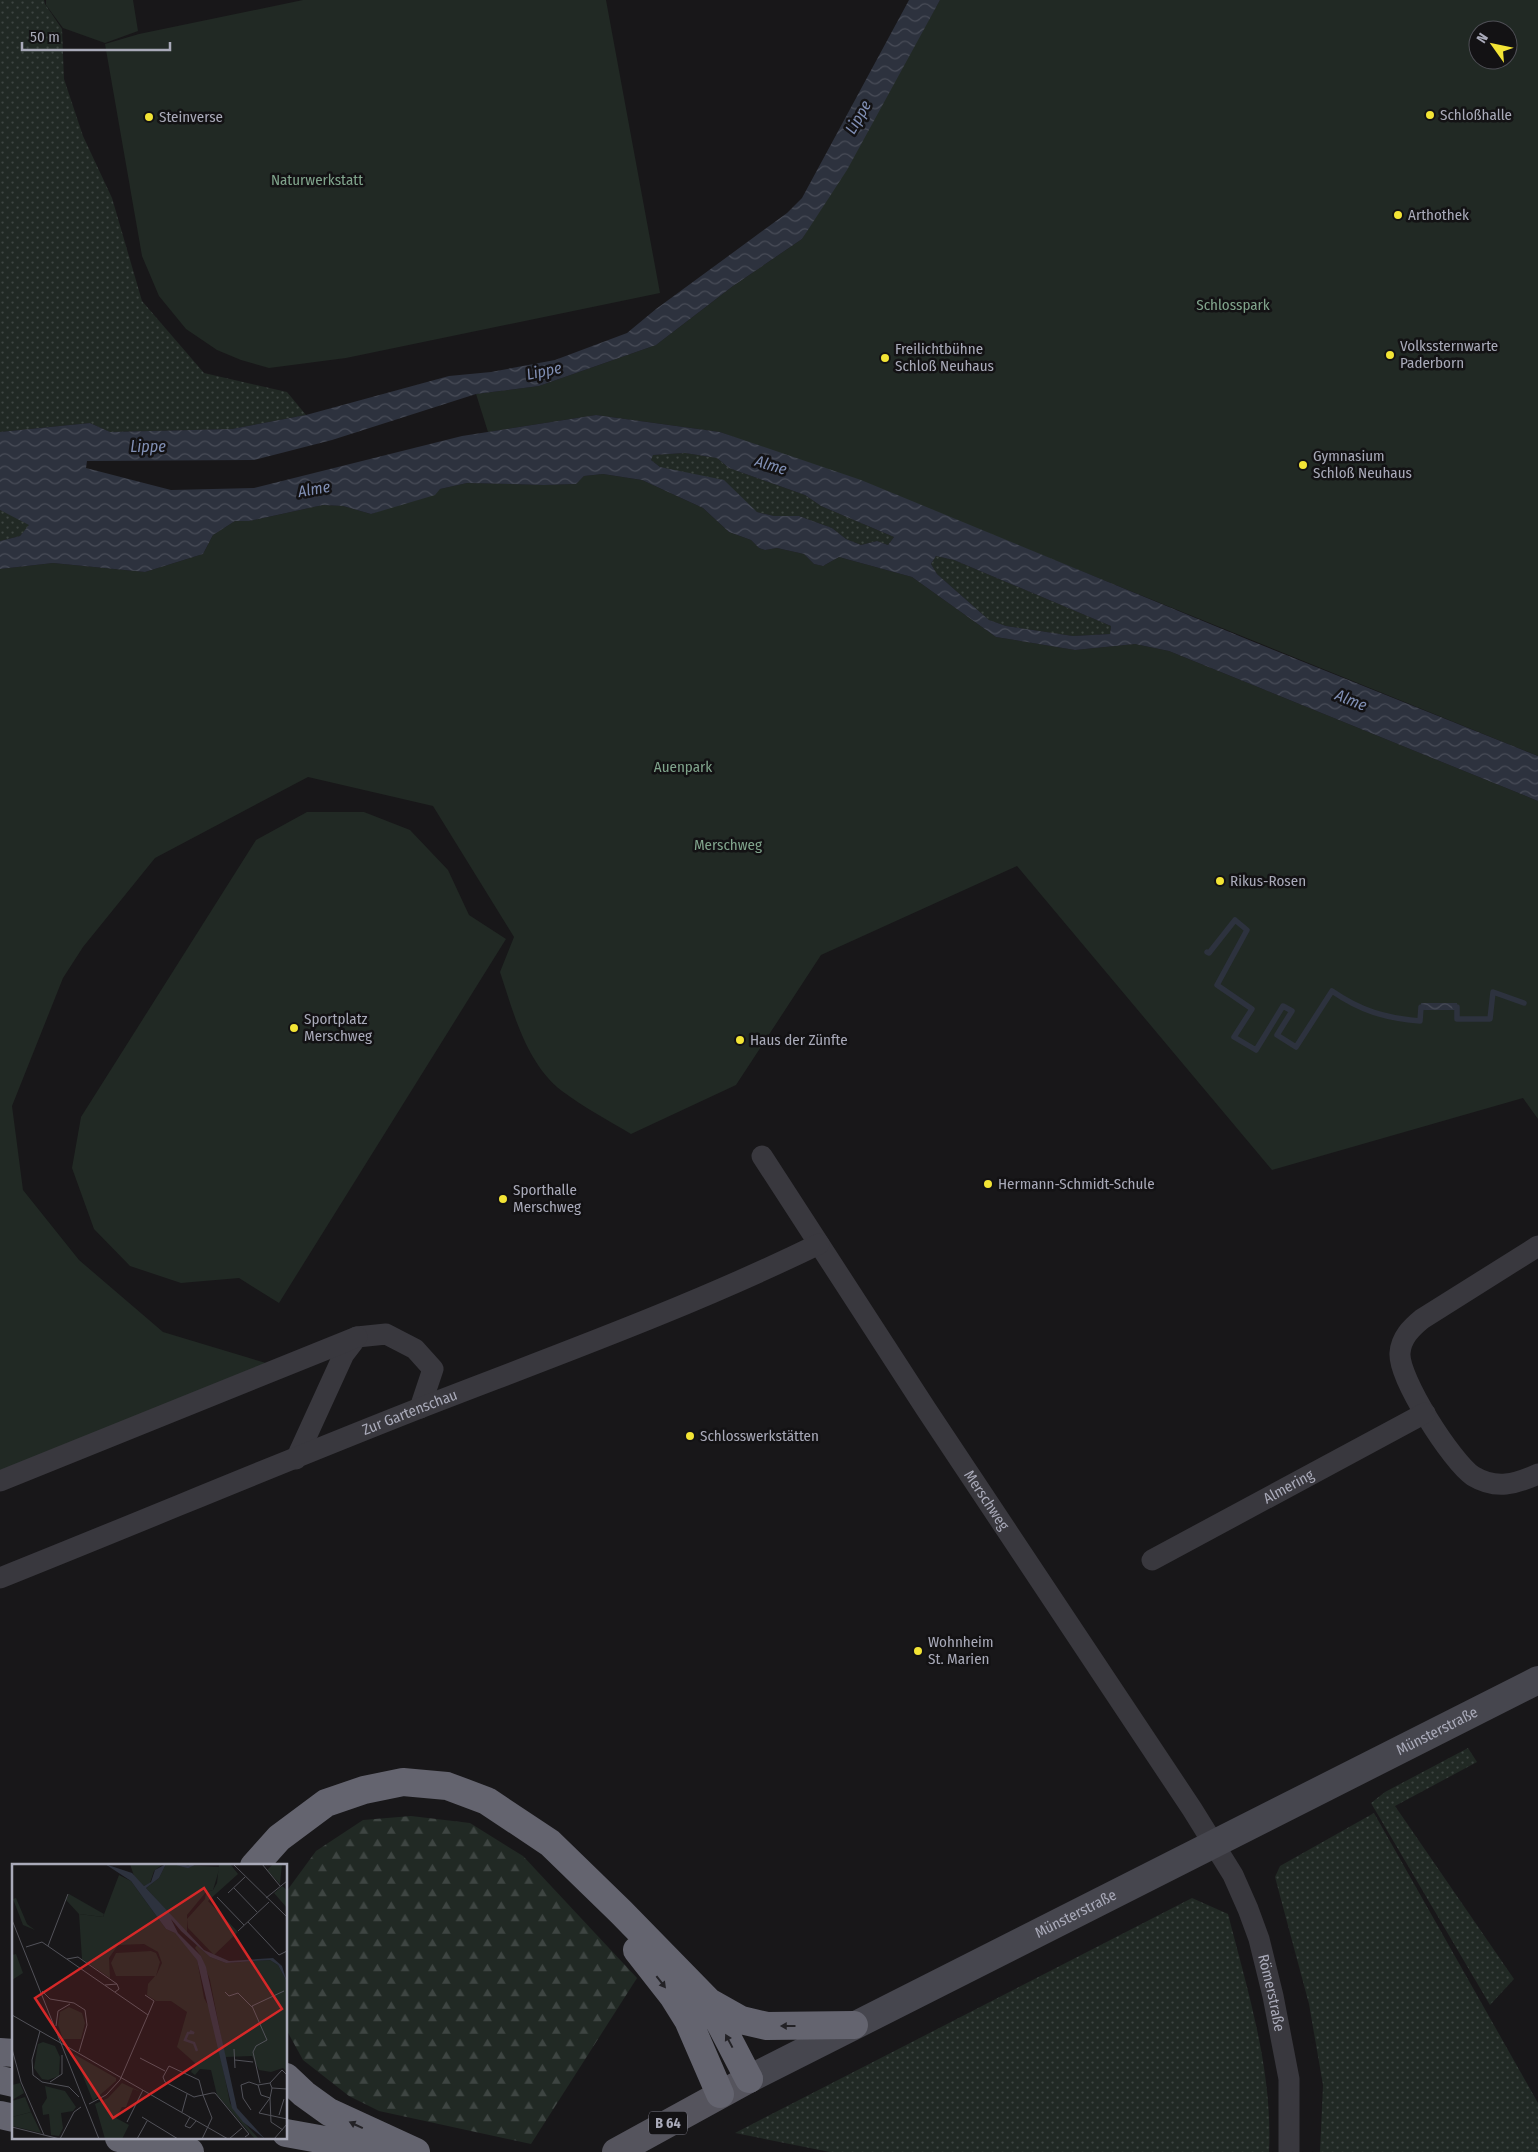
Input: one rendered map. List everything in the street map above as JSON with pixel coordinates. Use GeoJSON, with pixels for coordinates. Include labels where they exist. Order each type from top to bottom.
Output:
{"type":"FeatureCollection","features":[{"type":"Feature","properties":{"kind":"highway"},"geometry":{"type":"LineString","coordinates":[[256,1864],[279,1838],[326,1803],[364,1790],[403,1782],[447,1786],[487,1801],[550,1843],[709,2002],[741,2020],[767,2026],[854,2025]]}},
{"type":"Feature","properties":{"kind":"highway"},"geometry":{"type":"LineString","coordinates":[[275,1864],[288,1847],[327,1814],[366,1800],[402,1791],[442,1796],[483,1809],[515,1829],[542,1850],[611,1918],[673,1996],[688,2020],[720,2094]]}},
{"type":"Feature","properties":{"kind":"highway"},"geometry":{"type":"LineString","coordinates":[[709,2002],[749,2079]]}},
{"type":"Feature","properties":{"kind":"highway"},"geometry":{"type":"LineString","coordinates":[[288,2078],[304,2094],[329,2112],[416,2152]]}},
{"type":"Feature","properties":{"kind":"highway"},"geometry":{"type":"LineString","coordinates":[[288,2133],[391,2152]]}},
{"type":"Feature","properties":{"kind":"highway"},"geometry":{"type":"LineString","coordinates":[[128,2140],[190,2152]]}},
{"type":"Feature","properties":{"kind":"main road","name":"Münsterstraße"},"geometry":{"type":"LineString","coordinates":[[616,2152],[720,2094],[854,2025],[1538,1680]]}},
{"type":"Feature","properties":{"kind":"street","name":"Merschweg"},"geometry":{"type":"LineString","coordinates":[[762,1156],[1214,1844]]}},
{"type":"Feature","properties":{"kind":"street","name":"Zur Gartenschau"},"geometry":{"type":"LineString","coordinates":[[0,1578],[420,1408],[508,1375],[721,1288],[819,1244]]}},
{"type":"Feature","properties":{"kind":"street"},"geometry":{"type":"LineString","coordinates":[[1538,1246],[1422,1319],[1410,1329],[1400,1354],[1408,1384],[1425,1413],[1455,1458],[1473,1476],[1501,1484],[1518,1483],[1538,1474]]}},
{"type":"Feature","properties":{"kind":"street"},"geometry":{"type":"LineString","coordinates":[[0,1481],[357,1337],[386,1334],[415,1349],[433,1369],[420,1408]]}},
{"type":"Feature","properties":{"kind":"street"},"geometry":{"type":"LineString","coordinates":[[296,1459],[344,1354],[357,1337]]}},
{"type":"Feature","properties":{"kind":"street","name":"Almering"},"geometry":{"type":"LineString","coordinates":[[1152,1560],[1425,1413]]}},
{"type":"Feature","properties":{"kind":"street","name":"Römerstraße"},"geometry":{"type":"LineString","coordinates":[[1214,1844],[1233,1875],[1248,1909],[1259,1940],[1271,1986],[1289,2079],[1289,2152]]}},
{"type":"Feature","properties":{"kind":"green space"},"geometry":{"type":"Polygon","coordinates":[[[0,0],[44,0],[62,29],[64,79],[83,136],[112,198],[142,301],[204,373],[287,392],[306,415],[232,429],[110,432],[90,423],[0,432],[0,0]]]}},
{"type":"Feature","properties":{"kind":"green space"},"geometry":{"type":"Polygon","coordinates":[[[46,0],[133,0],[138,31],[105,43],[63,28],[46,5],[46,0]]]}},
{"type":"Feature","properties":{"kind":"green space","name":"Naturwerkstatt"},"geometry":{"type":"Polygon","coordinates":[[[303,0],[606,0],[660,293],[346,358],[269,368],[241,360],[217,350],[186,329],[159,296],[142,256],[105,44],[139,34],[303,0]]]}},
{"type":"Feature","properties":{"kind":"green space","name":"Schlosspark"},"geometry":{"type":"Polygon","coordinates":[[[940,0],[1538,0],[1538,756],[1007,541],[720,432],[596,415],[488,432],[476,394],[539,386],[656,345],[733,286],[802,239],[940,0]]]}},
{"type":"Feature","properties":{"kind":"green space"},"geometry":{"type":"Polygon","coordinates":[[[685,453],[717,458],[729,468],[805,495],[821,506],[894,537],[888,545],[877,541],[861,545],[846,539],[832,528],[799,516],[774,516],[757,512],[689,474],[660,467],[651,460],[652,455],[685,453]]]}},
{"type":"Feature","properties":{"kind":"green space","name":"Auenpark"},"geometry":{"type":"Polygon","coordinates":[[[603,474],[642,480],[703,508],[729,532],[751,540],[759,548],[765,550],[777,548],[804,554],[814,564],[823,566],[839,557],[912,577],[996,637],[1075,650],[1135,644],[1169,651],[1538,801],[1538,1119],[1523,1098],[1272,1170],[1017,866],[821,955],[736,1085],[631,1134],[562,1091],[550,1080],[530,1052],[516,1021],[500,972],[514,937],[433,806],[308,777],[155,858],[83,947],[63,978],[12,1106],[23,1190],[79,1260],[163,1332],[266,1363],[0,1474],[0,569],[53,563],[145,572],[203,554],[213,535],[235,521],[249,521],[323,505],[343,506],[371,514],[440,489],[467,483],[576,484],[584,476],[603,474]]]}},
{"type":"Feature","properties":{"kind":"green space"},"geometry":{"type":"Polygon","coordinates":[[[0,510],[30,525],[20,536],[0,541],[0,510]]]}},
{"type":"Feature","properties":{"kind":"green space"},"geometry":{"type":"Polygon","coordinates":[[[936,556],[954,560],[1111,626],[1110,634],[1073,636],[1006,626],[989,620],[937,574],[931,564],[936,556]]]}},
{"type":"Feature","properties":{"kind":"green space","name":"Sportplatz Merschweg"},"geometry":{"type":"Polygon","coordinates":[[[307,812],[364,812],[410,830],[448,870],[469,915],[506,939],[279,1303],[239,1278],[181,1283],[130,1266],[94,1229],[72,1168],[81,1117],[256,840],[307,812]]]}},
{"type":"Feature","properties":{"kind":"green space"},"geometry":{"type":"Polygon","coordinates":[[[1468,1748],[1477,1762],[1395,1806],[1514,1979],[1490,2005],[1371,1803],[1385,1792],[1468,1748]]]}},
{"type":"Feature","properties":{"kind":"green space"},"geometry":{"type":"Polygon","coordinates":[[[1374,1813],[1538,2103],[1538,2152],[1320,2152],[1323,2085],[1309,2004],[1275,1877],[1280,1866],[1374,1813]]]}},
{"type":"Feature","properties":{"kind":"green space"},"geometry":{"type":"Polygon","coordinates":[[[411,1816],[470,1823],[523,1856],[637,1978],[531,2144],[379,2111],[349,2096],[303,2060],[288,2033],[288,1889],[316,1851],[363,1820],[411,1816]]]}},
{"type":"Feature","properties":{"kind":"green space"},"geometry":{"type":"Polygon","coordinates":[[[1192,1898],[1228,1914],[1251,2002],[1263,2062],[1269,2122],[1269,2152],[830,2152],[735,2133],[1192,1898]]]}},
{"type":"Feature","properties":{"kind":"water"},"geometry":{"type":"Polygon","coordinates":[[[909,0],[940,0],[847,170],[802,239],[733,286],[656,345],[539,386],[476,394],[332,440],[254,460],[87,461],[86,468],[171,490],[254,488],[462,436],[596,415],[720,432],[861,480],[1249,640],[1538,756],[1538,801],[1169,651],[1135,644],[1075,650],[996,637],[912,577],[839,557],[823,566],[814,564],[804,554],[777,548],[765,550],[759,548],[751,540],[729,532],[703,508],[642,480],[603,474],[584,476],[576,484],[467,483],[440,489],[435,495],[371,514],[343,506],[323,505],[249,521],[235,521],[213,535],[203,554],[145,572],[53,563],[0,569],[0,541],[20,536],[29,525],[0,510],[0,432],[90,423],[110,432],[232,429],[306,415],[449,376],[491,372],[555,360],[627,333],[656,309],[787,213],[802,198],[909,0]],[[685,453],[653,455],[651,460],[660,467],[724,480],[757,512],[774,516],[799,516],[832,528],[846,539],[861,545],[877,541],[888,545],[894,537],[821,506],[805,495],[729,468],[717,458],[685,453]],[[936,556],[931,564],[937,574],[989,620],[1006,626],[1073,636],[1110,634],[1111,626],[954,560],[936,556]]]}},
{"type":"Feature","properties":{"kind":"water"},"geometry":{"type":"Polygon","coordinates":[[[1421,1003],[1457,1003],[1457,1010],[1421,1010],[1421,1003]]]}},
{"type":"Feature","properties":{"kind":"waterway"},"geometry":{"type":"LineString","coordinates":[[1207,952],[1209,953],[1235,920],[1247,930],[1217,985],[1252,1009],[1234,1037],[1256,1050],[1283,1006],[1292,1011],[1277,1035],[1296,1047],[1332,991],[1353,1004],[1396,1018],[1420,1021],[1421,1007],[1423,1007]]}},
{"type":"Feature","properties":{"kind":"waterway"},"geometry":{"type":"LineString","coordinates":[[1455,1007],[1457,1007],[1457,1019],[1490,1019],[1493,992],[1524,1003]]}},
{"type":"Feature","properties":{"kind":"place","name":"Schloßhalle"},"geometry":{"type":"Point","coordinates":[1430,115]}},
{"type":"Feature","properties":{"kind":"place","name":"Steinverse"},"geometry":{"type":"Point","coordinates":[149,117]}},
{"type":"Feature","properties":{"kind":"place","name":"Arthothek"},"geometry":{"type":"Point","coordinates":[1398,215]}},
{"type":"Feature","properties":{"kind":"place","name":"Volkssternwarte Paderborn"},"geometry":{"type":"Point","coordinates":[1390,355]}},
{"type":"Feature","properties":{"kind":"place","name":"Freilichtbühne Schloß Neuhaus"},"geometry":{"type":"Point","coordinates":[885,358]}},
{"type":"Feature","properties":{"kind":"place","name":"Gymnasium Schloß Neuhaus"},"geometry":{"type":"Point","coordinates":[1303,465]}},
{"type":"Feature","properties":{"kind":"place","name":"Rikus-Rosen"},"geometry":{"type":"Point","coordinates":[1220,881]}},
{"type":"Feature","properties":{"kind":"place","name":"Sportplatz Merschweg"},"geometry":{"type":"Point","coordinates":[294,1028]}},
{"type":"Feature","properties":{"kind":"place","name":"Haus der Zünfte"},"geometry":{"type":"Point","coordinates":[740,1040]}},
{"type":"Feature","properties":{"kind":"place","name":"Hermann-Schmidt-Schule"},"geometry":{"type":"Point","coordinates":[988,1184]}},
{"type":"Feature","properties":{"kind":"place","name":"Sporthalle Merschweg"},"geometry":{"type":"Point","coordinates":[503,1199]}},
{"type":"Feature","properties":{"kind":"place","name":"Schlosswerkstätten"},"geometry":{"type":"Point","coordinates":[690,1436]}},
{"type":"Feature","properties":{"kind":"place","name":"Wohnheim St. Marien"},"geometry":{"type":"Point","coordinates":[918,1651]}},
{"type":"Feature","properties":{"kind":"water label","name":"Lippe"},"geometry":{"type":"Point","coordinates":[858,117]}},
{"type":"Feature","properties":{"kind":"water label","name":"Lippe"},"geometry":{"type":"Point","coordinates":[544,371]}},
{"type":"Feature","properties":{"kind":"water label","name":"Lippe"},"geometry":{"type":"Point","coordinates":[148,446]}},
{"type":"Feature","properties":{"kind":"water label","name":"Alme"},"geometry":{"type":"Point","coordinates":[771,465]}},
{"type":"Feature","properties":{"kind":"water label","name":"Alme"},"geometry":{"type":"Point","coordinates":[314,489]}},
{"type":"Feature","properties":{"kind":"water label","name":"Alme"},"geometry":{"type":"Point","coordinates":[1351,700]}}]}
